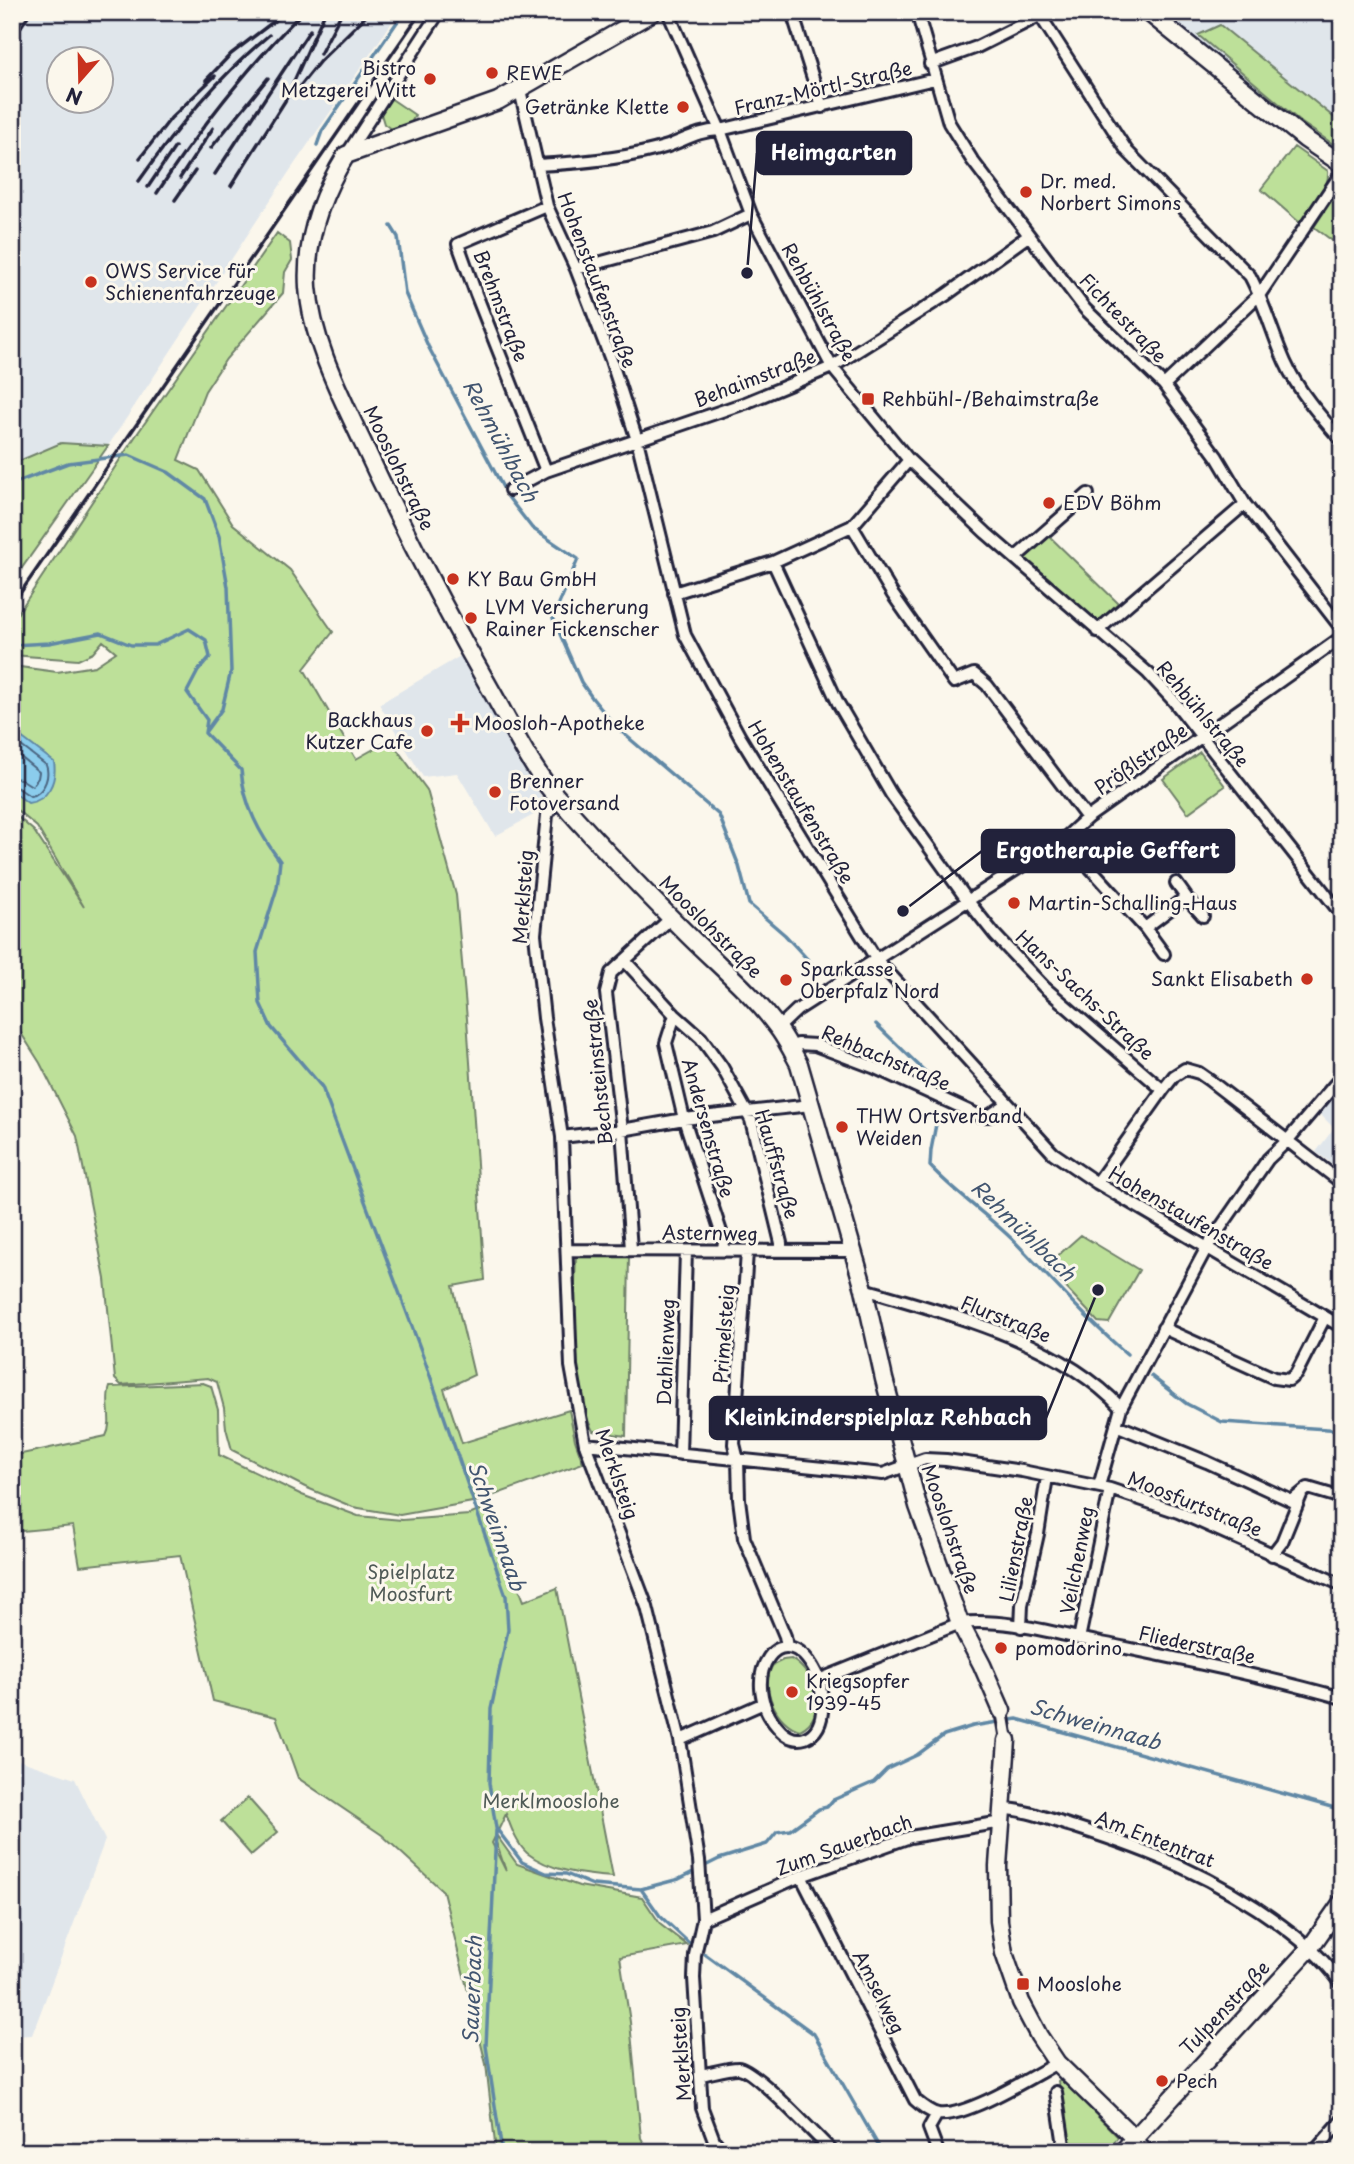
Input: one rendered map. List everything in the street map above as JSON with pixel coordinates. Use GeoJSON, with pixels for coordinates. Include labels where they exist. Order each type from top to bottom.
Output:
{"type":"FeatureCollection","features":[{"type":"Feature","properties":{"kind":"street"},"geometry":{"type":"LineString","coordinates":[[12,29],[23,12]]}},
{"type":"Feature","properties":{"kind":"street","name":"Mooslohstraße"},"geometry":{"type":"LineString","coordinates":[[439,12],[333,176],[319,208],[310,254],[308,287],[324,356],[427,575],[510,725],[548,787],[671,918],[766,1012],[799,1064],[864,1289],[906,1467],[960,1623],[1002,1711],[1007,1740],[998,1866],[999,1922],[1003,1953],[1021,2002],[1057,2063],[1134,2138]]}},
{"type":"Feature","properties":{"kind":"street"},"geometry":{"type":"LineString","coordinates":[[346,155],[498,101],[653,12]]}},
{"type":"Feature","properties":{"kind":"street","name":"Rehbühlstraße"},"geometry":{"type":"LineString","coordinates":[[668,12],[720,130],[751,215],[832,367],[909,460],[1097,631],[1149,673],[1203,737],[1342,915]]}},
{"type":"Feature","properties":{"kind":"street"},"geometry":{"type":"LineString","coordinates":[[792,12],[822,107]]}},
{"type":"Feature","properties":{"kind":"street","name":"Fichtestraße"},"geometry":{"type":"LineString","coordinates":[[917,12],[930,65],[949,123],[979,171],[1085,309],[1164,385],[1217,457],[1245,504],[1342,629]]}},
{"type":"Feature","properties":{"kind":"street"},"geometry":{"type":"LineString","coordinates":[[1148,12],[1305,139],[1342,164]]}},
{"type":"Feature","properties":{"kind":"street"},"geometry":{"type":"LineString","coordinates":[[1044,14],[1127,151],[1250,276],[1260,294],[1286,363],[1303,392],[1342,441]]}},
{"type":"Feature","properties":{"kind":"street","name":"Franz-Mörtl-Straße"},"geometry":{"type":"LineString","coordinates":[[930,65],[977,47],[1044,14]]}},
{"type":"Feature","properties":{"kind":"street","name":"Franz-Mörtl-Straße"},"geometry":{"type":"LineString","coordinates":[[537,165],[667,146],[702,131],[720,130],[935,79]]}},
{"type":"Feature","properties":{"kind":"street","name":"Hohenstaufenstraße"},"geometry":{"type":"LineString","coordinates":[[520,90],[547,206],[576,269],[611,360],[637,440],[685,635],[740,737],[876,959],[1053,1153],[1097,1183],[1342,1327]]}},
{"type":"Feature","properties":{"kind":"street"},"geometry":{"type":"LineString","coordinates":[[1164,385],[1260,294],[1342,172]]}},
{"type":"Feature","properties":{"kind":"street","name":"Brehmstraße"},"geometry":{"type":"LineString","coordinates":[[546,471],[475,294],[458,244],[547,206]]}},
{"type":"Feature","properties":{"kind":"street"},"geometry":{"type":"LineString","coordinates":[[576,269],[713,232],[751,215]]}},
{"type":"Feature","properties":{"kind":"street","name":"Behaimstraße"},"geometry":{"type":"LineString","coordinates":[[510,490],[546,471],[745,403],[832,367],[946,295],[1028,236]]}},
{"type":"Feature","properties":{"kind":"street"},"geometry":{"type":"LineString","coordinates":[[674,593],[773,562],[852,526],[909,460]]}},
{"type":"Feature","properties":{"kind":"street"},"geometry":{"type":"LineString","coordinates":[[1015,558],[1088,494]]}},
{"type":"Feature","properties":{"kind":"street"},"geometry":{"type":"LineString","coordinates":[[1097,631],[1245,504]]}},
{"type":"Feature","properties":{"kind":"street"},"geometry":{"type":"LineString","coordinates":[[852,526],[893,595],[954,682],[974,674],[987,685],[1087,818]]}},
{"type":"Feature","properties":{"kind":"street","name":"Hans-Sachs-Straße"},"geometry":{"type":"LineString","coordinates":[[773,562],[838,703],[891,794],[968,901],[995,935],[1044,987],[1163,1090]]}},
{"type":"Feature","properties":{"kind":"street","name":"Prößlstraße"},"geometry":{"type":"LineString","coordinates":[[778,1028],[797,1010],[1064,839],[1087,818],[1342,637]]}},
{"type":"Feature","properties":{"kind":"street","name":"Merklsteig"},"geometry":{"type":"LineString","coordinates":[[558,798],[547,815],[535,933],[544,1018],[562,1137],[571,1366],[585,1444],[647,1607],[680,1741],[699,1860],[703,1919],[695,1955],[694,1978],[702,2108],[714,2140],[723,2152]]}},
{"type":"Feature","properties":{"kind":"street"},"geometry":{"type":"LineString","coordinates":[[1064,839],[1145,928],[1164,954]]}},
{"type":"Feature","properties":{"kind":"street"},"geometry":{"type":"LineString","coordinates":[[1176,883],[1203,916]]}},
{"type":"Feature","properties":{"kind":"street"},"geometry":{"type":"LineString","coordinates":[[1330,902],[1342,894]]}},
{"type":"Feature","properties":{"kind":"street"},"geometry":{"type":"LineString","coordinates":[[1145,928],[1186,897]]}},
{"type":"Feature","properties":{"kind":"street","name":"Bechsteinstraße"},"geometry":{"type":"LineString","coordinates":[[631,1250],[622,1130],[606,993],[611,973],[671,918]]}},
{"type":"Feature","properties":{"kind":"street","name":"Hauffstraße"},"geometry":{"type":"LineString","coordinates":[[625,961],[675,1015],[701,1038],[722,1067],[751,1121],[781,1251]]}},
{"type":"Feature","properties":{"kind":"street","name":"Andersenstraße"},"geometry":{"type":"LineString","coordinates":[[675,1015],[666,1043],[684,1119],[724,1241],[723,1250]]}},
{"type":"Feature","properties":{"kind":"street","name":"Rehbachstraße"},"geometry":{"type":"LineString","coordinates":[[789,1047],[798,1044],[815,1045],[873,1067],[980,1116],[989,1116],[1007,1104]]}},
{"type":"Feature","properties":{"kind":"street"},"geometry":{"type":"LineString","coordinates":[[1097,1183],[1163,1090],[1181,1071],[1190,1070],[1199,1073],[1342,1183]]}},
{"type":"Feature","properties":{"kind":"street","name":"Veilchenweg"},"geometry":{"type":"LineString","coordinates":[[1079,1639],[1104,1487],[1121,1408],[1207,1247],[1268,1159],[1287,1141],[1342,1076]]}},
{"type":"Feature","properties":{"kind":"street"},"geometry":{"type":"LineString","coordinates":[[562,1137],[684,1119],[811,1105]]}},
{"type":"Feature","properties":{"kind":"street","name":"Asternweg"},"geometry":{"type":"LineString","coordinates":[[568,1250],[852,1251]]}},
{"type":"Feature","properties":{"kind":"street","name":"Dahlienweg"},"geometry":{"type":"LineString","coordinates":[[680,1454],[686,1251]]}},
{"type":"Feature","properties":{"kind":"street","name":"Primelsteig"},"geometry":{"type":"LineString","coordinates":[[747,1252],[734,1444],[738,1460],[739,1499],[744,1538],[785,1636],[786,1647]]}},
{"type":"Feature","properties":{"kind":"street","name":"Flurstraße"},"geometry":{"type":"LineString","coordinates":[[864,1289],[984,1326],[1047,1354],[1095,1382],[1121,1408]]}},
{"type":"Feature","properties":{"kind":"street"},"geometry":{"type":"LineString","coordinates":[[1163,1328],[1274,1378],[1289,1380],[1296,1374],[1325,1317]]}},
{"type":"Feature","properties":{"kind":"street"},"geometry":{"type":"LineString","coordinates":[[1116,1425],[1207,1462],[1292,1501],[1307,1489],[1342,1498]]}},
{"type":"Feature","properties":{"kind":"street","name":"Moosfurtstraße"},"geometry":{"type":"LineString","coordinates":[[585,1444],[883,1474],[925,1459],[946,1460],[1104,1487],[1178,1512],[1342,1586]]}},
{"type":"Feature","properties":{"kind":"street","name":"Lilienstraße"},"geometry":{"type":"LineString","coordinates":[[1021,1627],[1047,1477]]}},
{"type":"Feature","properties":{"kind":"street"},"geometry":{"type":"LineString","coordinates":[[1272,1555],[1282,1542],[1302,1492]]}},
{"type":"Feature","properties":{"kind":"street","name":"Fliederstraße"},"geometry":{"type":"LineString","coordinates":[[960,1623],[981,1622],[1021,1627],[1268,1677],[1342,1699]]}},
{"type":"Feature","properties":{"kind":"street"},"geometry":{"type":"LineString","coordinates":[[819,1680],[960,1623]]}},
{"type":"Feature","properties":{"kind":"street"},"geometry":{"type":"LineString","coordinates":[[777,1648],[795,1650],[808,1660],[819,1680],[823,1700],[821,1720],[813,1734],[796,1739],[783,1734],[770,1717],[764,1703],[760,1685],[761,1669],[766,1659],[777,1648]]}},
{"type":"Feature","properties":{"kind":"street"},"geometry":{"type":"LineString","coordinates":[[680,1741],[764,1703]]}},
{"type":"Feature","properties":{"kind":"street","name":"Zum Sauerbach"},"geometry":{"type":"LineString","coordinates":[[703,1919],[801,1876],[910,1837],[1002,1816]]}},
{"type":"Feature","properties":{"kind":"street","name":"Am Ententrat"},"geometry":{"type":"LineString","coordinates":[[1002,1816],[1046,1818],[1171,1860],[1213,1880],[1250,1902],[1310,1948],[1342,1985]]}},
{"type":"Feature","properties":{"kind":"street","name":"Amselweg"},"geometry":{"type":"LineString","coordinates":[[801,1876],[915,2100],[926,2110],[937,2114]]}},
{"type":"Feature","properties":{"kind":"street","name":"Tulpenstraße"},"geometry":{"type":"LineString","coordinates":[[1134,2138],[1310,1948],[1342,1902]]}},
{"type":"Feature","properties":{"kind":"street"},"geometry":{"type":"LineString","coordinates":[[938,2152],[929,2128],[937,2114],[954,2114],[1057,2063]]}},
{"type":"Feature","properties":{"kind":"street"},"geometry":{"type":"LineString","coordinates":[[700,2075],[737,2068],[748,2071],[833,2152]]}},
{"type":"Feature","properties":{"kind":"street"},"geometry":{"type":"LineString","coordinates":[[1056,2092],[1065,2152]]}},
{"type":"Feature","properties":{"kind":"street"},"geometry":{"type":"LineString","coordinates":[[1314,2152],[1342,2120]]}},
{"type":"Feature","properties":{"kind":"street"},"geometry":{"type":"LineString","coordinates":[[1122,2152],[1134,2138],[1150,2152]]}},
{"type":"Feature","properties":{"kind":"shaded area"},"geometry":{"type":"Polygon","coordinates":[[[12,12],[399,12],[289,172],[108,446],[61,443],[12,464],[12,12]]]}},
{"type":"Feature","properties":{"kind":"shaded area"},"geometry":{"type":"Polygon","coordinates":[[[1162,12],[1342,12],[1342,152],[1313,134],[1162,12]]]}},
{"type":"Feature","properties":{"kind":"shaded area"},"geometry":{"type":"Polygon","coordinates":[[[462,655],[542,798],[539,812],[495,836],[457,773],[423,777],[379,704],[462,655]]]}},
{"type":"Feature","properties":{"kind":"shaded area"},"geometry":{"type":"Polygon","coordinates":[[[1342,1087],[1342,1171],[1316,1152],[1334,1128],[1320,1114],[1342,1087]]]}},
{"type":"Feature","properties":{"kind":"shaded area"},"geometry":{"type":"Polygon","coordinates":[[[12,1758],[75,1779],[105,1840],[32,2035],[12,2036],[12,1758]]]}},
{"type":"Feature","properties":{"kind":"green space"},"geometry":{"type":"Polygon","coordinates":[[[1220,25],[1342,124],[1342,150],[1302,123],[1198,35],[1220,25]]]}},
{"type":"Feature","properties":{"kind":"green space"},"geometry":{"type":"Polygon","coordinates":[[[390,98],[415,115],[411,123],[391,129],[384,124],[381,114],[390,98]]]}},
{"type":"Feature","properties":{"kind":"green space"},"geometry":{"type":"Polygon","coordinates":[[[1294,147],[1328,171],[1326,185],[1300,223],[1261,189],[1294,147]]]}},
{"type":"Feature","properties":{"kind":"green space"},"geometry":{"type":"Polygon","coordinates":[[[1342,185],[1342,248],[1314,227],[1342,185]]]}},
{"type":"Feature","properties":{"kind":"green space"},"geometry":{"type":"Polygon","coordinates":[[[277,233],[290,243],[292,260],[285,272],[283,293],[226,359],[205,391],[178,460],[199,470],[233,524],[290,570],[333,632],[304,669],[356,759],[390,740],[427,790],[456,895],[485,1280],[453,1286],[474,1375],[444,1389],[462,1443],[569,1410],[583,1463],[478,1501],[400,1515],[353,1507],[305,1487],[232,1450],[217,1382],[208,1378],[121,1385],[115,1379],[105,1279],[77,1136],[40,1063],[12,1019],[12,812],[34,831],[84,907],[37,827],[12,806],[12,666],[57,672],[95,666],[116,652],[103,641],[93,653],[78,660],[12,655],[12,622],[135,437],[277,233]]]}},
{"type":"Feature","properties":{"kind":"green space"},"geometry":{"type":"Polygon","coordinates":[[[61,443],[108,446],[12,582],[12,464],[61,443]]]}},
{"type":"Feature","properties":{"kind":"green space"},"geometry":{"type":"Polygon","coordinates":[[[1047,534],[1118,603],[1096,624],[1023,557],[1047,534]]]}},
{"type":"Feature","properties":{"kind":"green space"},"geometry":{"type":"Polygon","coordinates":[[[1200,752],[1225,786],[1188,813],[1163,779],[1200,752]]]}},
{"type":"Feature","properties":{"kind":"green space"},"geometry":{"type":"Polygon","coordinates":[[[1081,1235],[1139,1270],[1109,1323],[1098,1322],[1046,1266],[1081,1235]]]}},
{"type":"Feature","properties":{"kind":"green space"},"geometry":{"type":"Polygon","coordinates":[[[629,1255],[626,1436],[593,1431],[586,1413],[577,1370],[575,1298],[576,1256],[629,1255]]]}},
{"type":"Feature","properties":{"kind":"green space"},"geometry":{"type":"Polygon","coordinates":[[[203,1383],[211,1386],[218,1410],[219,1455],[302,1495],[358,1516],[402,1520],[469,1515],[488,1507],[524,1601],[557,1588],[613,1877],[568,1871],[536,1859],[520,1845],[506,1814],[492,1843],[506,1871],[496,1842],[497,1836],[517,1864],[579,1886],[642,1897],[661,1925],[687,1945],[620,1957],[630,2022],[641,2138],[649,2152],[496,2152],[486,2064],[443,1891],[382,1835],[298,1778],[276,1717],[213,1701],[180,1555],[80,1566],[73,1526],[12,1532],[12,1456],[106,1436],[110,1387],[203,1383]]]}},
{"type":"Feature","properties":{"kind":"green space"},"geometry":{"type":"Polygon","coordinates":[[[791,1659],[807,1673],[816,1694],[815,1714],[800,1730],[791,1726],[777,1712],[769,1693],[769,1674],[773,1665],[791,1659]]]}},
{"type":"Feature","properties":{"kind":"green space"},"geometry":{"type":"Polygon","coordinates":[[[248,1798],[278,1832],[251,1855],[221,1821],[248,1798]]]}},
{"type":"Feature","properties":{"kind":"green space"},"geometry":{"type":"Polygon","coordinates":[[[1061,2079],[1118,2137],[1106,2152],[1069,2152],[1058,2081],[1061,2079]]]}},
{"type":"Feature","properties":{"kind":"water"},"geometry":{"type":"Polygon","coordinates":[[[12,730],[54,762],[50,789],[41,798],[28,803],[12,791],[12,730]]]}},
{"type":"Feature","properties":{"kind":"waterway","name":"Rehmühlbach"},"geometry":{"type":"LineString","coordinates":[[317,145],[322,131],[404,12]]}},
{"type":"Feature","properties":{"kind":"waterway","name":"Rehmühlbach"},"geometry":{"type":"LineString","coordinates":[[391,226],[398,237],[405,293],[428,346],[508,497],[532,528],[578,559],[553,618],[581,682],[616,727],[719,815],[739,866],[749,904],[785,935],[820,973]]}},
{"type":"Feature","properties":{"kind":"waterway"},"geometry":{"type":"LineString","coordinates":[[12,484],[68,463],[129,455],[168,472],[205,499],[219,536],[228,587],[231,671],[222,709],[206,731]]}},
{"type":"Feature","properties":{"kind":"waterway","name":"Schweinnaab"},"geometry":{"type":"LineString","coordinates":[[12,645],[49,643],[101,633],[131,645],[155,645],[189,629],[206,640],[210,657],[198,671],[187,692],[207,720],[205,733],[241,770],[245,795],[254,818],[280,861],[277,888],[257,952],[260,1003],[271,1027],[322,1087],[425,1361],[506,1596],[508,1630],[491,1709],[489,1783],[496,1828],[522,1862],[546,1873],[566,1874],[593,1885],[641,1889],[679,1879],[719,1859],[767,1844],[777,1832],[790,1830],[819,1809],[827,1807],[833,1800],[874,1782],[887,1769],[917,1755],[944,1735],[973,1726],[1017,1719],[1342,1810]]}},
{"type":"Feature","properties":{"kind":"waterway","name":"Rehmühlbach"},"geometry":{"type":"LineString","coordinates":[[876,1024],[942,1088]]}},
{"type":"Feature","properties":{"kind":"waterway","name":"Rehmühlbach"},"geometry":{"type":"LineString","coordinates":[[937,1119],[930,1166],[1005,1232],[1083,1313],[1127,1354]]}},
{"type":"Feature","properties":{"kind":"waterway","name":"Rehmühlbach"},"geometry":{"type":"LineString","coordinates":[[1151,1376],[1187,1404],[1222,1422],[1342,1430]]}},
{"type":"Feature","properties":{"kind":"waterway","name":"Sauerbach"},"geometry":{"type":"LineString","coordinates":[[496,1830],[486,2046],[502,2152]]}},
{"type":"Feature","properties":{"kind":"waterway"},"geometry":{"type":"LineString","coordinates":[[641,1889],[660,1916],[689,1943]]}},
{"type":"Feature","properties":{"kind":"waterway"},"geometry":{"type":"LineString","coordinates":[[705,1954],[814,2034],[882,2152]]}},
{"type":"Feature","properties":{"kind":"railway"},"geometry":{"type":"LineString","coordinates":[[206,80],[231,54],[286,12]]}},
{"type":"Feature","properties":{"kind":"railway"},"geometry":{"type":"LineString","coordinates":[[157,193],[225,99],[303,12]]}},
{"type":"Feature","properties":{"kind":"railway"},"geometry":{"type":"LineString","coordinates":[[231,186],[285,101],[325,12]]}},
{"type":"Feature","properties":{"kind":"railway"},"geometry":{"type":"LineString","coordinates":[[320,54],[342,12]]}},
{"type":"Feature","properties":{"kind":"railway"},"geometry":{"type":"LineString","coordinates":[[296,91],[320,61],[370,12]]}},
{"type":"Feature","properties":{"kind":"railway"},"geometry":{"type":"LineString","coordinates":[[12,605],[421,12]]}},
{"type":"Feature","properties":{"kind":"railway"},"geometry":{"type":"LineString","coordinates":[[215,174],[310,30]]}},
{"type":"Feature","properties":{"kind":"railway"},"geometry":{"type":"LineString","coordinates":[[139,181],[200,104],[233,68],[269,35]]}},
{"type":"Feature","properties":{"kind":"railway"},"geometry":{"type":"LineString","coordinates":[[140,158],[171,118],[215,76]]}},
{"type":"Feature","properties":{"kind":"railway"},"geometry":{"type":"LineString","coordinates":[[211,148],[268,78]]}},
{"type":"Feature","properties":{"kind":"railway"},"geometry":{"type":"LineString","coordinates":[[180,178],[213,128]]}},
{"type":"Feature","properties":{"kind":"railway"},"geometry":{"type":"LineString","coordinates":[[148,187],[175,147]]}},
{"type":"Feature","properties":{"kind":"railway"},"geometry":{"type":"LineString","coordinates":[[175,200],[195,171]]}},
{"type":"Feature","properties":{"kind":"place","name":"REWE"},"geometry":{"type":"Point","coordinates":[492,73]}},
{"type":"Feature","properties":{"kind":"place","name":"Bistro Metzgerei Witt"},"geometry":{"type":"Point","coordinates":[430,79]}},
{"type":"Feature","properties":{"kind":"place","name":"Getränke Klette"},"geometry":{"type":"Point","coordinates":[683,107]}},
{"type":"Feature","properties":{"kind":"place","name":"Dr. med. Norbert Simons"},"geometry":{"type":"Point","coordinates":[1026,192]}},
{"type":"Feature","properties":{"kind":"place","name":"Heimgarten"},"geometry":{"type":"Point","coordinates":[747,273]}},
{"type":"Feature","properties":{"kind":"place","name":"OWS Service für Schienenfahrzeuge"},"geometry":{"type":"Point","coordinates":[91,282]}},
{"type":"Feature","properties":{"kind":"place","name":"Rehbühl-/Behaimstraße"},"geometry":{"type":"Point","coordinates":[868,399]}},
{"type":"Feature","properties":{"kind":"place","name":"EDV Böhm"},"geometry":{"type":"Point","coordinates":[1049,503]}},
{"type":"Feature","properties":{"kind":"place","name":"KY Bau GmbH"},"geometry":{"type":"Point","coordinates":[453,579]}},
{"type":"Feature","properties":{"kind":"place","name":"LVM Versicherung Rainer Fickenscher"},"geometry":{"type":"Point","coordinates":[471,618]}},
{"type":"Feature","properties":{"kind":"place","name":"Moosloh-Apotheke"},"geometry":{"type":"Point","coordinates":[460,723]}},
{"type":"Feature","properties":{"kind":"place","name":"Backhaus Kutzer Cafe"},"geometry":{"type":"Point","coordinates":[427,731]}},
{"type":"Feature","properties":{"kind":"place","name":"Brenner Fotoversand"},"geometry":{"type":"Point","coordinates":[495,792]}},
{"type":"Feature","properties":{"kind":"place","name":"Martin-Schalling-Haus"},"geometry":{"type":"Point","coordinates":[1014,903]}},
{"type":"Feature","properties":{"kind":"place","name":"Ergotherapie Geffert"},"geometry":{"type":"Point","coordinates":[903,911]}},
{"type":"Feature","properties":{"kind":"place","name":"Sankt Elisabeth"},"geometry":{"type":"Point","coordinates":[1307,979]}},
{"type":"Feature","properties":{"kind":"place","name":"Sparkasse Oberpfalz Nord"},"geometry":{"type":"Point","coordinates":[786,980]}},
{"type":"Feature","properties":{"kind":"place","name":"THW Ortsverband Weiden"},"geometry":{"type":"Point","coordinates":[842,1127]}},
{"type":"Feature","properties":{"kind":"place","name":"Kleinkinderspielplaz Rehbach"},"geometry":{"type":"Point","coordinates":[1098,1290]}},
{"type":"Feature","properties":{"kind":"place","name":"pomodorino"},"geometry":{"type":"Point","coordinates":[1001,1648]}},
{"type":"Feature","properties":{"kind":"place","name":"Kriegsopfer 1939-45"},"geometry":{"type":"Point","coordinates":[792,1692]}},
{"type":"Feature","properties":{"kind":"place","name":"Mooslohe"},"geometry":{"type":"Point","coordinates":[1023,1984]}},
{"type":"Feature","properties":{"kind":"place","name":"Pech"},"geometry":{"type":"Point","coordinates":[1162,2081]}},
{"type":"Feature","properties":{"kind":"park label","name":"Spielplatz Moosfurt"},"geometry":{"type":"Point","coordinates":[411,1583]}},
{"type":"Feature","properties":{"kind":"park label","name":"Merklmooslohe"},"geometry":{"type":"Point","coordinates":[551,1801]}}]}
